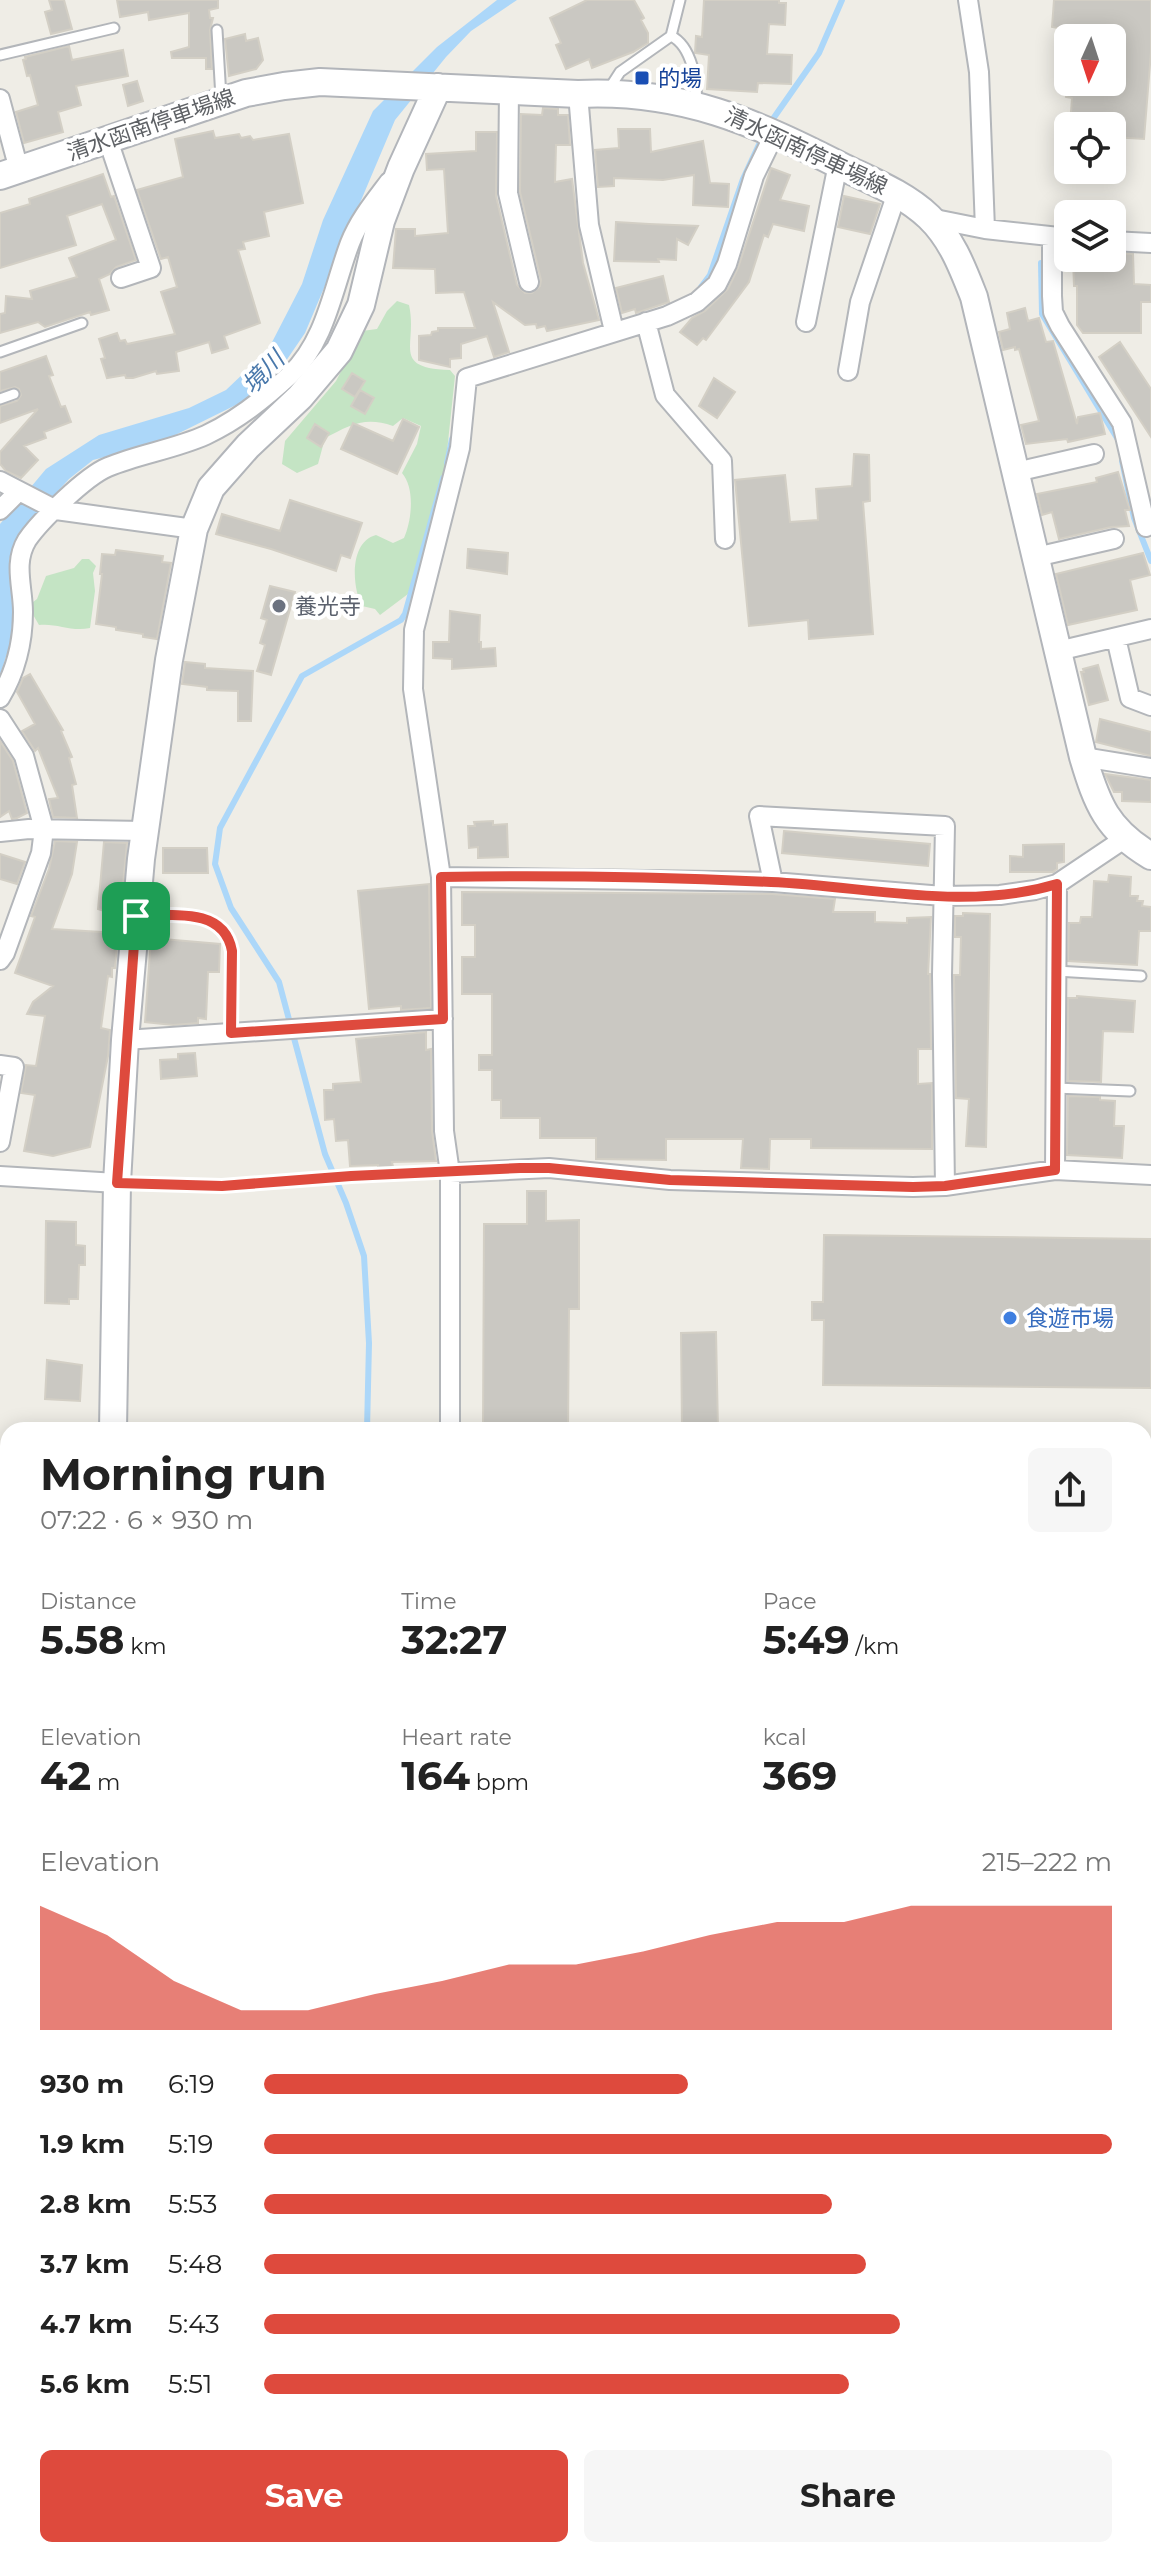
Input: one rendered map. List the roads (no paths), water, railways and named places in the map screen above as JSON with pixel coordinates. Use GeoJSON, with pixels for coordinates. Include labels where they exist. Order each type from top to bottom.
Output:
{"type":"FeatureCollection","features":[{"type":"Feature","properties":{"kind":"main road","name":"清水函南停車場線"},"geometry":{"type":"LineString","coordinates":[[9,173],[221,101],[284,86],[320,82],[607,93],[696,105],[775,133],[897,193],[930,218],[956,252],[974,297],[1083,757],[1104,816],[1124,839],[1151,856]]}},
{"type":"Feature","properties":{"kind":"main road"},"geometry":{"type":"LineString","coordinates":[[113,1422],[117,1183],[136,916],[144,831],[169,660],[194,529],[211,488],[248,446],[300,397],[339,351],[361,305],[381,221],[434,87]]}},
{"type":"Feature","properties":{"kind":"street"},"geometry":{"type":"LineString","coordinates":[[968,0],[979,72],[985,229]]}},
{"type":"Feature","properties":{"kind":"street"},"geometry":{"type":"LineString","coordinates":[[509,89],[508,193],[529,282]]}},
{"type":"Feature","properties":{"kind":"street"},"geometry":{"type":"LineString","coordinates":[[578,94],[589,225],[614,331]]}},
{"type":"Feature","properties":{"kind":"street"},"geometry":{"type":"LineString","coordinates":[[0,99],[9,173]]}},
{"type":"Feature","properties":{"kind":"street"},"geometry":{"type":"LineString","coordinates":[[450,1422],[450,1173],[444,1131],[441,877],[413,689],[414,630],[460,448],[467,378],[685,309],[712,291],[727,264],[754,176],[775,133]]}},
{"type":"Feature","properties":{"kind":"street"},"geometry":{"type":"LineString","coordinates":[[108,140],[151,268],[121,278]]}},
{"type":"Feature","properties":{"kind":"street"},"geometry":{"type":"LineString","coordinates":[[806,322],[838,164]]}},
{"type":"Feature","properties":{"kind":"street"},"geometry":{"type":"LineString","coordinates":[[0,698],[21,649],[23,610],[19,559],[27,540],[86,480],[106,467],[204,436],[254,407],[293,372],[310,351],[363,215],[401,168]]}},
{"type":"Feature","properties":{"kind":"street"},"geometry":{"type":"LineString","coordinates":[[848,371],[860,302],[897,193]]}},
{"type":"Feature","properties":{"kind":"street"},"geometry":{"type":"LineString","coordinates":[[930,218],[985,229],[1054,237]]}},
{"type":"Feature","properties":{"kind":"street"},"geometry":{"type":"LineString","coordinates":[[1126,242],[1151,243]]}},
{"type":"Feature","properties":{"kind":"street"},"geometry":{"type":"LineString","coordinates":[[1057,272],[1053,312],[1122,423],[1146,527]]}},
{"type":"Feature","properties":{"kind":"street"},"geometry":{"type":"LineString","coordinates":[[646,322],[665,395],[722,461],[725,539]]}},
{"type":"Feature","properties":{"kind":"street"},"geometry":{"type":"LineString","coordinates":[[1016,472],[1094,454]]}},
{"type":"Feature","properties":{"kind":"street"},"geometry":{"type":"LineString","coordinates":[[0,481],[56,510],[194,529]]}},
{"type":"Feature","properties":{"kind":"street"},"geometry":{"type":"LineString","coordinates":[[0,510],[18,492]]}},
{"type":"Feature","properties":{"kind":"street"},"geometry":{"type":"LineString","coordinates":[[1036,557],[1114,539]]}},
{"type":"Feature","properties":{"kind":"street"},"geometry":{"type":"LineString","coordinates":[[1058,651],[1151,629]]}},
{"type":"Feature","properties":{"kind":"street"},"geometry":{"type":"LineString","coordinates":[[1116,638],[1130,698],[1151,706]]}},
{"type":"Feature","properties":{"kind":"street"},"geometry":{"type":"LineString","coordinates":[[0,719],[24,756],[44,829],[41,853],[0,960]]}},
{"type":"Feature","properties":{"kind":"street"},"geometry":{"type":"LineString","coordinates":[[1083,757],[1151,768]]}},
{"type":"Feature","properties":{"kind":"street"},"geometry":{"type":"LineString","coordinates":[[773,882],[759,816],[945,826],[945,1186]]}},
{"type":"Feature","properties":{"kind":"street"},"geometry":{"type":"LineString","coordinates":[[0,832],[44,829],[144,831]]}},
{"type":"Feature","properties":{"kind":"street"},"geometry":{"type":"LineString","coordinates":[[441,877],[773,882],[943,896],[1000,895],[1057,884],[1124,839]]}},
{"type":"Feature","properties":{"kind":"street"},"geometry":{"type":"LineString","coordinates":[[1055,1170],[1057,884]]}},
{"type":"Feature","properties":{"kind":"street"},"geometry":{"type":"LineString","coordinates":[[125,1040],[443,1019]]}},
{"type":"Feature","properties":{"kind":"street"},"geometry":{"type":"LineString","coordinates":[[0,1065],[14,1067],[0,1142]]}},
{"type":"Feature","properties":{"kind":"street"},"geometry":{"type":"LineString","coordinates":[[450,1173],[549,1168],[670,1180],[945,1186],[1055,1170],[1151,1175]]}},
{"type":"Feature","properties":{"kind":"street"},"geometry":{"type":"LineString","coordinates":[[0,1176],[117,1183]]}},
{"type":"Feature","properties":{"kind":"lane"},"geometry":{"type":"LineString","coordinates":[[607,93],[620,72],[671,36],[680,0]]}},
{"type":"Feature","properties":{"kind":"lane"},"geometry":{"type":"LineString","coordinates":[[0,55],[114,28]]}},
{"type":"Feature","properties":{"kind":"lane"},"geometry":{"type":"LineString","coordinates":[[217,30],[221,101]]}},
{"type":"Feature","properties":{"kind":"lane"},"geometry":{"type":"LineString","coordinates":[[671,36],[682,43],[689,57],[696,105]]}},
{"type":"Feature","properties":{"kind":"lane"},"geometry":{"type":"LineString","coordinates":[[0,352],[82,323]]}},
{"type":"Feature","properties":{"kind":"lane"},"geometry":{"type":"LineString","coordinates":[[0,399],[14,394]]}},
{"type":"Feature","properties":{"kind":"lane"},"geometry":{"type":"LineString","coordinates":[[136,916],[189,916],[213,921],[224,930],[230,939],[232,951],[231,1033]]}},
{"type":"Feature","properties":{"kind":"lane"},"geometry":{"type":"LineString","coordinates":[[1056,971],[1141,976]]}},
{"type":"Feature","properties":{"kind":"lane"},"geometry":{"type":"LineString","coordinates":[[1055,1088],[1130,1091]]}},
{"type":"Feature","properties":{"kind":"water","name":"境川"},"geometry":{"type":"Polygon","coordinates":[[[497,0],[517,0],[471,31],[395,120],[305,333],[275,377],[246,400],[159,443],[93,460],[69,479],[19,533],[9,560],[14,632],[0,675],[0,524],[46,469],[99,435],[189,408],[226,390],[268,350],[302,284],[323,220],[373,111],[437,47],[497,0]]]}},
{"type":"Feature","properties":{"kind":"waterway"},"geometry":{"type":"LineString","coordinates":[[768,126],[819,53],[842,0]]}},
{"type":"Feature","properties":{"kind":"waterway"},"geometry":{"type":"LineString","coordinates":[[701,287],[710,275],[743,179],[763,136]]}},
{"type":"Feature","properties":{"kind":"waterway"},"geometry":{"type":"LineString","coordinates":[[1041,263],[1042,314],[1117,438]]}},
{"type":"Feature","properties":{"kind":"waterway"},"geometry":{"type":"LineString","coordinates":[[447,463],[452,439]]}},
{"type":"Feature","properties":{"kind":"waterway"},"geometry":{"type":"LineString","coordinates":[[1122,461],[1134,518],[1151,561]]}},
{"type":"Feature","properties":{"kind":"waterway"},"geometry":{"type":"LineString","coordinates":[[367,1422],[369,1343],[364,1256],[325,1154],[279,982],[231,908],[215,864],[220,828],[302,676],[401,620],[405,614],[443,478]]}},
{"type":"Feature","properties":{"kind":"place","name":"的場"},"geometry":{"type":"Point","coordinates":[642,78]}},
{"type":"Feature","properties":{"kind":"place","name":"養光寺"},"geometry":{"type":"Point","coordinates":[279,606]}},
{"type":"Feature","properties":{"kind":"place","name":"食遊市場"},"geometry":{"type":"Point","coordinates":[1010,1318]}}]}
